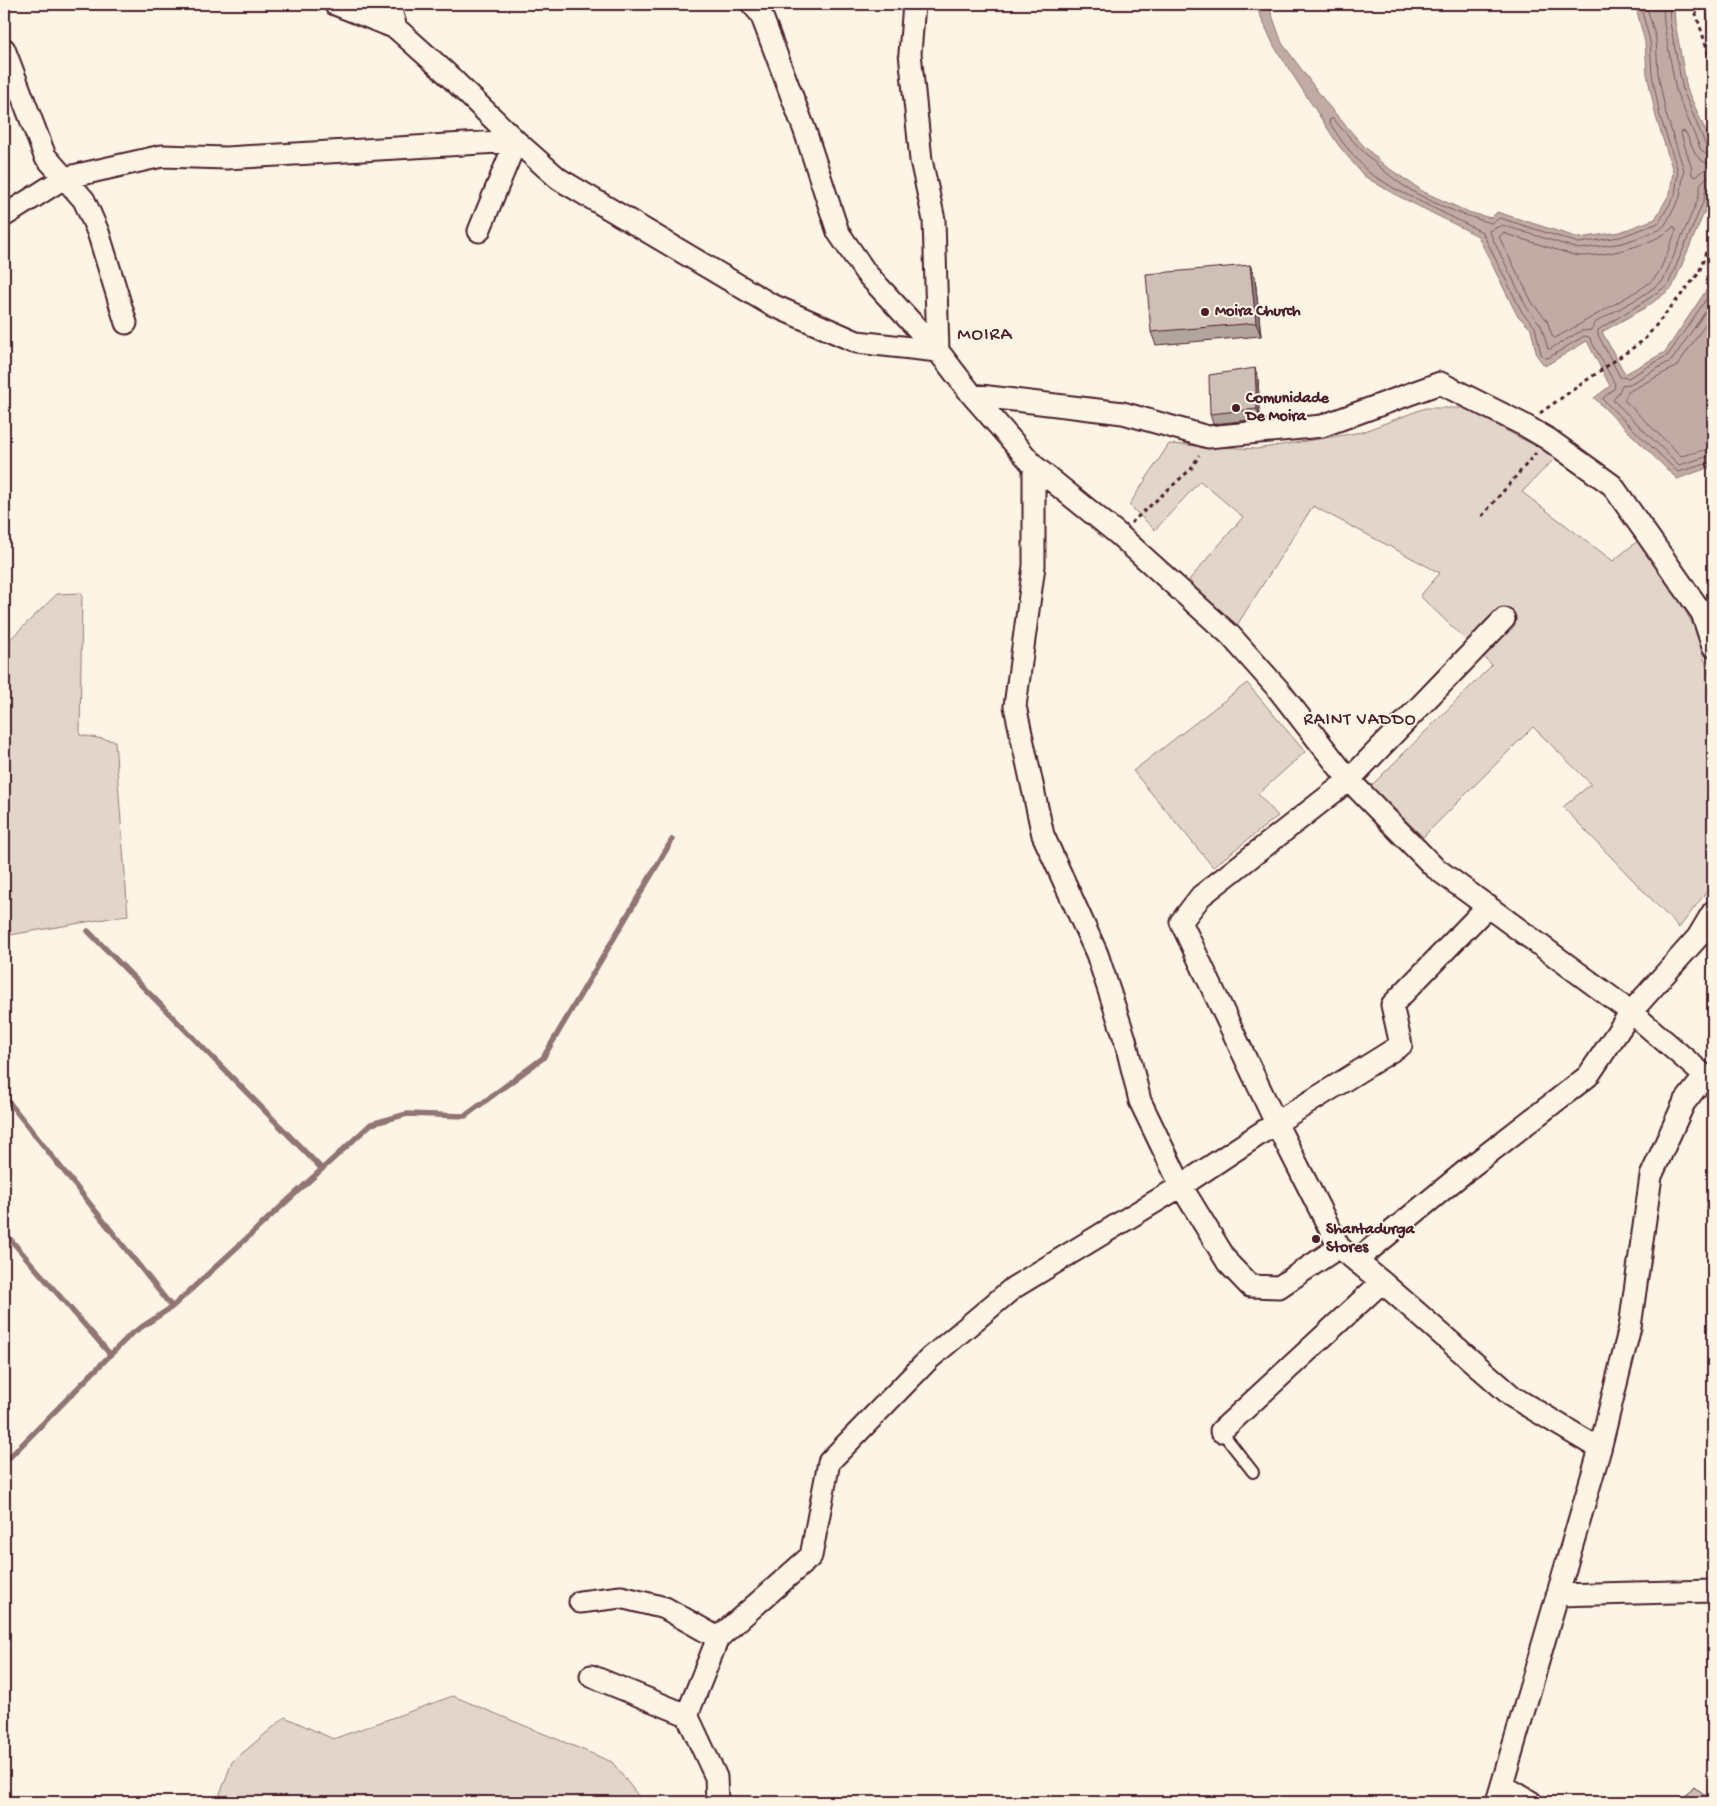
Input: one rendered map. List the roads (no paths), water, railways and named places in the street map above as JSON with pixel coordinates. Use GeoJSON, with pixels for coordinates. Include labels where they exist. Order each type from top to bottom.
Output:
{"type":"FeatureCollection","features":[{"type":"Feature","properties":{"kind":"street"},"geometry":{"type":"LineString","coordinates":[[335,4],[396,28],[559,179],[770,304],[857,342],[938,352]]}},
{"type":"Feature","properties":{"kind":"street"},"geometry":{"type":"LineString","coordinates":[[389,4],[396,28]]}},
{"type":"Feature","properties":{"kind":"street"},"geometry":{"type":"LineString","coordinates":[[752,4],[761,14],[805,130],[838,232],[866,273],[938,352],[972,395],[1034,466],[1118,534],[1230,635],[1278,690],[1350,780],[1434,867],[1630,1012],[1709,1080],[1684,1102],[1651,1176],[1630,1327],[1600,1449],[1500,1794],[1532,1802]]}},
{"type":"Feature","properties":{"kind":"street"},"geometry":{"type":"LineString","coordinates":[[914,4],[910,53],[921,160],[934,220],[938,352]]}},
{"type":"Feature","properties":{"kind":"street"},"geometry":{"type":"LineString","coordinates":[[4,50],[45,156],[84,200],[98,232],[126,324]]}},
{"type":"Feature","properties":{"kind":"street"},"geometry":{"type":"LineString","coordinates":[[4,216],[64,178],[162,156],[226,158],[516,141]]}},
{"type":"Feature","properties":{"kind":"street"},"geometry":{"type":"LineString","coordinates":[[479,231],[516,141]]}},
{"type":"Feature","properties":{"kind":"street"},"geometry":{"type":"LineString","coordinates":[[972,395],[1123,413],[1208,437],[1322,426],[1440,383],[1548,439],[1612,485],[1702,614],[1713,646]]}},
{"type":"Feature","properties":{"kind":"street"},"geometry":{"type":"LineString","coordinates":[[1034,466],[1034,566],[1015,706],[1043,835],[1097,954],[1125,1039],[1140,1102],[1181,1186],[1228,1263],[1250,1286],[1278,1287],[1338,1247]]}},
{"type":"Feature","properties":{"kind":"street"},"geometry":{"type":"LineString","coordinates":[[1504,620],[1350,780],[1201,896],[1182,922],[1276,1123],[1338,1247],[1382,1282],[1513,1397],[1600,1449]]}},
{"type":"Feature","properties":{"kind":"street"},"geometry":{"type":"LineString","coordinates":[[687,1715],[718,1638],[811,1556],[829,1462],[929,1359],[1013,1288],[1181,1186],[1276,1123],[1401,1045],[1392,1005],[1488,906]]}},
{"type":"Feature","properties":{"kind":"street"},"geometry":{"type":"LineString","coordinates":[[1356,1261],[1468,1169],[1588,1076],[1630,1012],[1698,937],[1713,912]]}},
{"type":"Feature","properties":{"kind":"street"},"geometry":{"type":"LineString","coordinates":[[1221,1431],[1382,1282]]}},
{"type":"Feature","properties":{"kind":"street"},"geometry":{"type":"LineString","coordinates":[[1557,1595],[1713,1590]]}},
{"type":"Feature","properties":{"kind":"street"},"geometry":{"type":"LineString","coordinates":[[580,1602],[621,1597],[665,1608],[718,1638]]}},
{"type":"Feature","properties":{"kind":"street"},"geometry":{"type":"LineString","coordinates":[[591,1676],[687,1715],[716,1777],[717,1802]]}},
{"type":"Feature","properties":{"kind":"lane"},"geometry":{"type":"LineString","coordinates":[[1221,1431],[1253,1472]]}},
{"type":"Feature","properties":{"kind":"water"},"geometry":{"type":"Polygon","coordinates":[[[1255,4],[1268,4],[1282,43],[1327,104],[1362,144],[1384,165],[1424,192],[1468,212],[1491,218],[1497,212],[1579,238],[1620,232],[1655,219],[1670,193],[1673,171],[1656,117],[1647,74],[1645,42],[1635,4],[1674,4],[1675,22],[1687,89],[1711,143],[1713,172],[1709,201],[1672,288],[1648,306],[1602,332],[1625,374],[1665,352],[1707,289],[1713,294],[1713,466],[1677,479],[1594,398],[1610,386],[1587,341],[1545,366],[1537,356],[1531,329],[1517,315],[1478,236],[1392,193],[1364,176],[1339,146],[1274,46],[1255,4]]]}},
{"type":"Feature","properties":{"kind":"waterway"},"geometry":{"type":"LineString","coordinates":[[4,1463],[131,1334],[172,1307],[371,1124],[407,1114],[465,1116],[543,1058],[672,840]]}},
{"type":"Feature","properties":{"kind":"waterway"},"geometry":{"type":"LineString","coordinates":[[88,931],[322,1169]]}},
{"type":"Feature","properties":{"kind":"waterway"},"geometry":{"type":"LineString","coordinates":[[4,1096],[172,1307]]}},
{"type":"Feature","properties":{"kind":"waterway"},"geometry":{"type":"LineString","coordinates":[[4,1232],[110,1354]]}},
{"type":"Feature","properties":{"kind":"place","name":"Moira Church"},"geometry":{"type":"Point","coordinates":[1205,312]}},
{"type":"Feature","properties":{"kind":"place","name":"Comunidade De Moira"},"geometry":{"type":"Point","coordinates":[1236,408]}},
{"type":"Feature","properties":{"kind":"place","name":"Shantadurga Stores"},"geometry":{"type":"Point","coordinates":[1316,1239]}},
{"type":"Feature","properties":{"kind":"district","name":"MOIRA"},"geometry":{"type":"Point","coordinates":[985,335]}},
{"type":"Feature","properties":{"kind":"district","name":"RAINT VADDO"},"geometry":{"type":"Point","coordinates":[1360,720]}}]}
